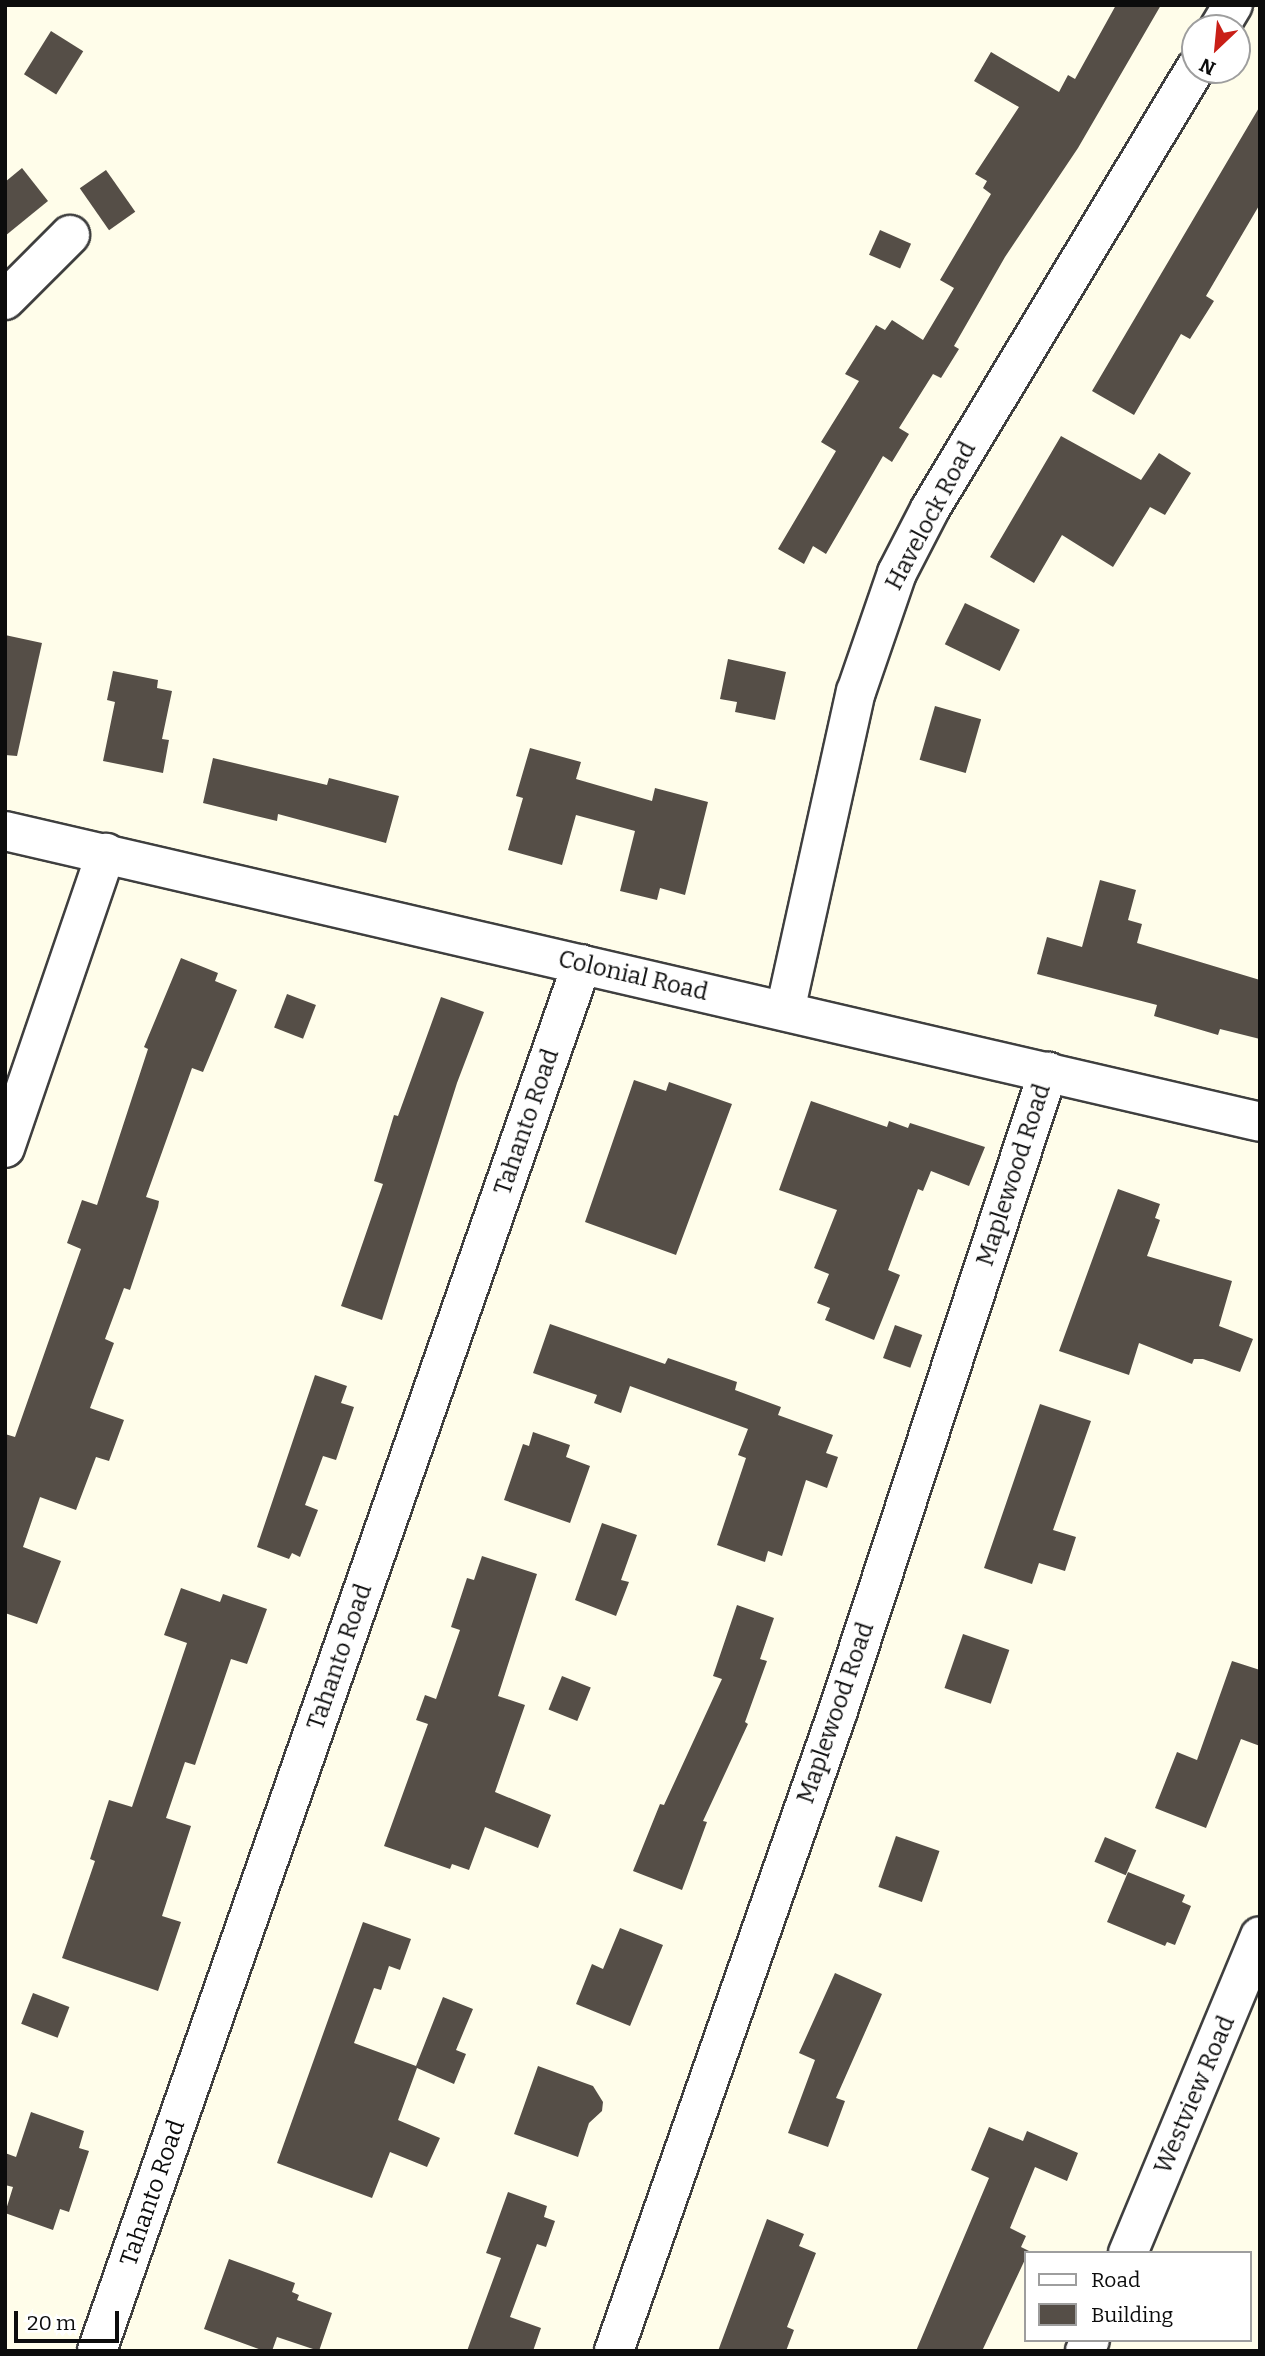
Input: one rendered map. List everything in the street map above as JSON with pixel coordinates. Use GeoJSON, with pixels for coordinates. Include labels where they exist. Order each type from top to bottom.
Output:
{"type":"FeatureCollection","features":[{"type":"Feature","properties":{"kind":"street","name":"Havelock Road"},"geometry":{"type":"LineString","coordinates":[[785,1011],[856,692],[897,573],[930,509],[1186,84]]}},
{"type":"Feature","properties":{"kind":"street"},"geometry":{"type":"LineString","coordinates":[[5,300],[70,234]]}},
{"type":"Feature","properties":{"kind":"street","name":"Colonial Road"},"geometry":{"type":"LineString","coordinates":[[5,831],[106,852],[1260,1122]]}},
{"type":"Feature","properties":{"kind":"street"},"geometry":{"type":"LineString","coordinates":[[5,1148],[106,852]]}},
{"type":"Feature","properties":{"kind":"street","name":"Tahanto Road"},"geometry":{"type":"LineString","coordinates":[[97,2351],[582,964]]}},
{"type":"Feature","properties":{"kind":"street","name":"Maplewood Road"},"geometry":{"type":"LineString","coordinates":[[614,2351],[834,1722],[1048,1072]]}},
{"type":"Feature","properties":{"kind":"street","name":"Westview Road"},"geometry":{"type":"LineString","coordinates":[[1129,2251],[1260,1936]]}},
{"type":"Feature","properties":{"kind":"building"},"geometry":{"type":"Polygon","coordinates":[[[1116,5],[1161,5],[1078,148],[1005,257],[954,346],[959,349],[941,378],[933,374],[899,428],[909,434],[892,462],[883,456],[826,554],[813,546],[804,564],[778,549],[836,451],[821,442],[859,381],[845,374],[876,325],[885,330],[892,320],[923,340],[954,288],[940,280],[991,194],[983,188],[987,181],[975,174],[1019,107],[974,81],[991,52],[1059,92],[1068,75],[1075,79],[1116,5]]]}},
{"type":"Feature","properties":{"kind":"building"},"geometry":{"type":"Polygon","coordinates":[[[51,31],[83,51],[56,94],[24,74],[51,31]]]}},
{"type":"Feature","properties":{"kind":"building"},"geometry":{"type":"Polygon","coordinates":[[[1260,106],[1260,204],[1206,296],[1214,301],[1190,339],[1181,334],[1134,415],[1092,391],[1260,106]]]}},
{"type":"Feature","properties":{"kind":"building"},"geometry":{"type":"Polygon","coordinates":[[[22,168],[48,201],[5,236],[5,182],[22,168]]]}},
{"type":"Feature","properties":{"kind":"building"},"geometry":{"type":"Polygon","coordinates":[[[106,170],[135,212],[109,230],[80,188],[106,170]]]}},
{"type":"Feature","properties":{"kind":"building"},"geometry":{"type":"Polygon","coordinates":[[[880,230],[911,244],[900,268],[869,255],[880,230]]]}},
{"type":"Feature","properties":{"kind":"building"},"geometry":{"type":"Polygon","coordinates":[[[1061,436],[1141,480],[1159,453],[1191,473],[1165,515],[1150,507],[1113,567],[1062,535],[1034,583],[990,557],[1061,436]]]}},
{"type":"Feature","properties":{"kind":"building"},"geometry":{"type":"Polygon","coordinates":[[[965,603],[1020,630],[1000,671],[945,644],[965,603]]]}},
{"type":"Feature","properties":{"kind":"building"},"geometry":{"type":"Polygon","coordinates":[[[5,635],[42,643],[17,756],[5,755],[5,635]]]}},
{"type":"Feature","properties":{"kind":"building"},"geometry":{"type":"Polygon","coordinates":[[[728,659],[786,672],[775,720],[735,712],[737,702],[720,699],[728,659]]]}},
{"type":"Feature","properties":{"kind":"building"},"geometry":{"type":"Polygon","coordinates":[[[113,671],[158,680],[157,688],[172,691],[162,739],[169,740],[163,773],[103,761],[115,702],[107,700],[113,671]]]}},
{"type":"Feature","properties":{"kind":"building"},"geometry":{"type":"Polygon","coordinates":[[[935,706],[981,719],[966,773],[920,760],[935,706]]]}},
{"type":"Feature","properties":{"kind":"building"},"geometry":{"type":"Polygon","coordinates":[[[530,748],[581,762],[576,779],[652,801],[655,788],[708,802],[685,895],[660,888],[657,900],[620,891],[635,831],[576,815],[562,865],[508,850],[523,798],[516,796],[530,748]]]}},
{"type":"Feature","properties":{"kind":"building"},"geometry":{"type":"Polygon","coordinates":[[[213,758],[327,785],[329,778],[399,796],[386,843],[278,814],[277,821],[203,803],[213,758]]]}},
{"type":"Feature","properties":{"kind":"building"},"geometry":{"type":"Polygon","coordinates":[[[1100,880],[1136,890],[1128,920],[1142,924],[1137,943],[1260,980],[1260,1039],[1220,1029],[1218,1035],[1154,1016],[1157,1005],[1037,974],[1047,937],[1082,947],[1100,880]]]}},
{"type":"Feature","properties":{"kind":"building"},"geometry":{"type":"Polygon","coordinates":[[[181,958],[218,973],[215,981],[237,990],[203,1072],[192,1068],[146,1197],[159,1201],[158,1207],[130,1290],[124,1288],[105,1339],[114,1343],[90,1408],[124,1420],[109,1461],[96,1457],[76,1510],[40,1497],[23,1547],[61,1561],[37,1624],[5,1613],[5,1434],[15,1437],[81,1249],[67,1243],[82,1200],[97,1205],[148,1049],[144,1047],[181,958]]]}},
{"type":"Feature","properties":{"kind":"building"},"geometry":{"type":"Polygon","coordinates":[[[287,994],[316,1005],[303,1039],[274,1028],[287,994]]]}},
{"type":"Feature","properties":{"kind":"building"},"geometry":{"type":"Polygon","coordinates":[[[441,997],[484,1012],[457,1083],[382,1320],[341,1306],[383,1184],[374,1181],[394,1115],[398,1116],[441,997]]]}},
{"type":"Feature","properties":{"kind":"building"},"geometry":{"type":"Polygon","coordinates":[[[634,1080],[666,1091],[669,1082],[732,1104],[676,1255],[585,1222],[634,1080]]]}},
{"type":"Feature","properties":{"kind":"building"},"geometry":{"type":"Polygon","coordinates":[[[811,1101],[887,1127],[889,1121],[908,1128],[910,1123],[985,1147],[969,1186],[931,1171],[923,1191],[918,1189],[888,1270],[900,1275],[874,1340],[825,1320],[830,1308],[817,1303],[829,1274],[814,1268],[837,1210],[779,1190],[811,1101]]]}},
{"type":"Feature","properties":{"kind":"building"},"geometry":{"type":"Polygon","coordinates":[[[1118,1189],[1160,1204],[1155,1218],[1160,1220],[1147,1256],[1232,1281],[1219,1326],[1253,1339],[1240,1372],[1203,1359],[1194,1359],[1192,1364],[1139,1343],[1129,1375],[1059,1351],[1118,1189]]]}},
{"type":"Feature","properties":{"kind":"building"},"geometry":{"type":"Polygon","coordinates":[[[550,1324],[665,1364],[668,1358],[737,1382],[735,1390],[781,1407],[778,1415],[833,1435],[826,1453],[838,1457],[827,1488],[806,1480],[782,1556],[768,1551],[765,1562],[717,1545],[746,1458],[738,1455],[748,1429],[630,1386],[621,1413],[594,1403],[597,1395],[533,1373],[550,1324]]]}},
{"type":"Feature","properties":{"kind":"building"},"geometry":{"type":"Polygon","coordinates":[[[895,1325],[922,1335],[910,1368],[883,1358],[895,1325]]]}},
{"type":"Feature","properties":{"kind":"building"},"geometry":{"type":"Polygon","coordinates":[[[315,1375],[347,1386],[341,1403],[354,1407],[336,1460],[323,1456],[305,1505],[318,1510],[300,1557],[292,1553],[289,1559],[257,1547],[315,1375]]]}},
{"type":"Feature","properties":{"kind":"building"},"geometry":{"type":"Polygon","coordinates":[[[1040,1404],[1091,1421],[1053,1530],[1076,1537],[1065,1571],[1039,1563],[1032,1584],[984,1568],[1040,1404]]]}},
{"type":"Feature","properties":{"kind":"building"},"geometry":{"type":"Polygon","coordinates":[[[533,1432],[570,1445],[566,1457],[590,1466],[570,1523],[504,1500],[523,1444],[529,1446],[533,1432]]]}},
{"type":"Feature","properties":{"kind":"building"},"geometry":{"type":"Polygon","coordinates":[[[602,1523],[637,1535],[621,1580],[629,1582],[616,1616],[575,1600],[602,1523]]]}},
{"type":"Feature","properties":{"kind":"building"},"geometry":{"type":"Polygon","coordinates":[[[482,1556],[537,1574],[498,1696],[525,1705],[495,1792],[551,1815],[538,1848],[485,1827],[469,1870],[452,1864],[450,1869],[384,1846],[428,1724],[416,1720],[425,1695],[436,1699],[460,1630],[451,1627],[467,1578],[474,1580],[482,1556]]]}},
{"type":"Feature","properties":{"kind":"building"},"geometry":{"type":"Polygon","coordinates":[[[181,1588],[220,1602],[223,1594],[267,1609],[247,1664],[231,1659],[195,1765],[185,1762],[166,1818],[191,1826],[162,1916],[181,1922],[158,1991],[62,1958],[95,1861],[90,1859],[109,1800],[132,1807],[187,1643],[164,1635],[181,1588]]]}},
{"type":"Feature","properties":{"kind":"building"},"geometry":{"type":"Polygon","coordinates":[[[737,1605],[774,1618],[760,1659],[767,1661],[745,1722],[748,1724],[703,1821],[707,1822],[682,1890],[633,1871],[660,1804],[664,1805],[722,1679],[713,1676],[737,1605]]]}},
{"type":"Feature","properties":{"kind":"building"},"geometry":{"type":"Polygon","coordinates":[[[963,1634],[1009,1650],[991,1704],[944,1688],[963,1634]]]}},
{"type":"Feature","properties":{"kind":"building"},"geometry":{"type":"Polygon","coordinates":[[[1232,1661],[1260,1670],[1260,1746],[1241,1739],[1206,1828],[1155,1808],[1177,1752],[1197,1760],[1232,1661]]]}},
{"type":"Feature","properties":{"kind":"building"},"geometry":{"type":"Polygon","coordinates":[[[562,1676],[591,1688],[577,1721],[549,1709],[562,1676]]]}},
{"type":"Feature","properties":{"kind":"building"},"geometry":{"type":"Polygon","coordinates":[[[896,1836],[939,1851],[922,1902],[878,1887],[896,1836]]]}},
{"type":"Feature","properties":{"kind":"building"},"geometry":{"type":"Polygon","coordinates":[[[1105,1837],[1136,1850],[1126,1875],[1094,1862],[1105,1837]]]}},
{"type":"Feature","properties":{"kind":"building"},"geometry":{"type":"Polygon","coordinates":[[[1128,1872],[1185,1895],[1182,1902],[1191,1906],[1175,1945],[1167,1942],[1165,1946],[1107,1922],[1128,1872]]]}},
{"type":"Feature","properties":{"kind":"building"},"geometry":{"type":"Polygon","coordinates":[[[363,1922],[411,1939],[400,1970],[389,1966],[381,1990],[374,1988],[354,2043],[416,2066],[443,1997],[473,2009],[456,2050],[466,2054],[454,2084],[417,2068],[398,2120],[440,2138],[427,2167],[390,2152],[372,2198],[277,2163],[363,1922]]]}},
{"type":"Feature","properties":{"kind":"building"},"geometry":{"type":"Polygon","coordinates":[[[620,1928],[663,1945],[630,2026],[576,2004],[592,1964],[603,1969],[620,1928]]]}},
{"type":"Feature","properties":{"kind":"building"},"geometry":{"type":"Polygon","coordinates":[[[835,1973],[882,1994],[836,2098],[845,2101],[828,2147],[788,2133],[815,2060],[799,2053],[835,1973]]]}},
{"type":"Feature","properties":{"kind":"building"},"geometry":{"type":"Polygon","coordinates":[[[33,1993],[69,2007],[58,2038],[21,2024],[33,1993]]]}},
{"type":"Feature","properties":{"kind":"building"},"geometry":{"type":"Polygon","coordinates":[[[538,2066],[593,2086],[603,2102],[602,2111],[589,2123],[578,2157],[514,2134],[538,2066]]]}},
{"type":"Feature","properties":{"kind":"building"},"geometry":{"type":"Polygon","coordinates":[[[31,2112],[84,2131],[79,2148],[89,2151],[69,2212],[60,2209],[53,2230],[5,2213],[13,2187],[5,2185],[5,2153],[16,2157],[31,2112]]]}},
{"type":"Feature","properties":{"kind":"building"},"geometry":{"type":"Polygon","coordinates":[[[989,2127],[1023,2141],[1027,2131],[1078,2153],[1067,2181],[1035,2167],[1010,2228],[1026,2236],[1021,2247],[1029,2251],[1024,2251],[1024,2262],[982,2351],[916,2351],[989,2178],[971,2170],[989,2127]]]}},
{"type":"Feature","properties":{"kind":"building"},"geometry":{"type":"Polygon","coordinates":[[[508,2192],[547,2206],[544,2217],[555,2221],[546,2247],[537,2244],[510,2317],[541,2328],[533,2351],[467,2351],[501,2258],[486,2253],[508,2192]]]}},
{"type":"Feature","properties":{"kind":"building"},"geometry":{"type":"Polygon","coordinates":[[[767,2219],[804,2234],[799,2246],[816,2253],[787,2327],[794,2330],[786,2351],[718,2351],[767,2219]]]}},
{"type":"Feature","properties":{"kind":"building"},"geometry":{"type":"Polygon","coordinates":[[[229,2259],[295,2283],[292,2292],[299,2295],[297,2300],[332,2313],[319,2351],[277,2337],[272,2351],[264,2351],[204,2329],[229,2259]]]}}]}
